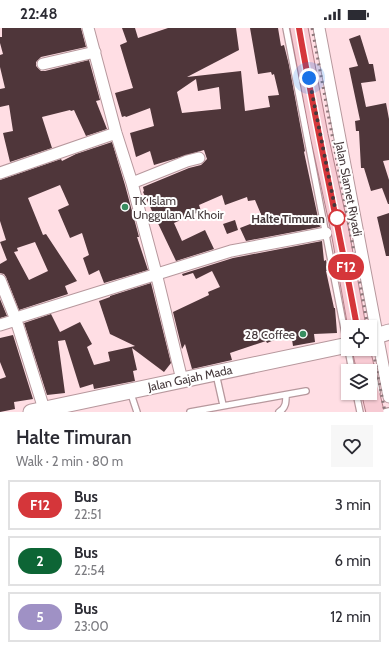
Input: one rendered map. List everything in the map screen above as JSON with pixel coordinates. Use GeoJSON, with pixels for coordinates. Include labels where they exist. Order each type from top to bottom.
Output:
{"type":"FeatureCollection","features":[{"type":"Feature","properties":{"kind":"main road"},"geometry":{"type":"LineString","coordinates":[[295,30],[333,232],[355,320]]}},
{"type":"Feature","properties":{"kind":"main road","name":"Jalan Gajah Mada"},"geometry":{"type":"LineString","coordinates":[[38,411],[182,380],[341,348]]}},
{"type":"Feature","properties":{"kind":"street"},"geometry":{"type":"LineString","coordinates":[[88,28],[116,134],[132,183],[182,380]]}},
{"type":"Feature","properties":{"kind":"street"},"geometry":{"type":"LineString","coordinates":[[295,30],[320,28]]}},
{"type":"Feature","properties":{"kind":"street","name":"Jalan Slamet Riyadi"},"geometry":{"type":"LineString","coordinates":[[320,28],[379,337],[378,400]]}},
{"type":"Feature","properties":{"kind":"street"},"geometry":{"type":"LineString","coordinates":[[43,64],[95,52]]}},
{"type":"Feature","properties":{"kind":"street"},"geometry":{"type":"LineString","coordinates":[[0,173],[116,134]]}},
{"type":"Feature","properties":{"kind":"street"},"geometry":{"type":"LineString","coordinates":[[132,183],[186,161],[199,158]]}},
{"type":"Feature","properties":{"kind":"street"},"geometry":{"type":"LineString","coordinates":[[0,325],[231,251],[333,232]]}},
{"type":"Feature","properties":{"kind":"street"},"geometry":{"type":"LineString","coordinates":[[0,280],[16,319],[38,411]]}},
{"type":"Feature","properties":{"kind":"lane"},"geometry":{"type":"LineString","coordinates":[[340,202],[355,279]]}},
{"type":"Feature","properties":{"kind":"lane"},"geometry":{"type":"LineString","coordinates":[[333,232],[344,320]]}},
{"type":"Feature","properties":{"kind":"lane"},"geometry":{"type":"LineString","coordinates":[[216,373],[223,405]]}},
{"type":"Feature","properties":{"kind":"lane"},"geometry":{"type":"LineString","coordinates":[[130,391],[136,412]]}},
{"type":"Feature","properties":{"kind":"lane"},"geometry":{"type":"LineString","coordinates":[[190,412],[306,391]]}},
{"type":"Feature","properties":{"kind":"lane"},"geometry":{"type":"LineString","coordinates":[[278,412],[283,410],[286,402],[286,394]]}},
{"type":"Feature","properties":{"kind":"lane"},"geometry":{"type":"LineString","coordinates":[[357,400],[360,412]]}},
{"type":"Feature","properties":{"kind":"lane"},"geometry":{"type":"LineString","coordinates":[[378,400],[381,412]]}},
{"type":"Feature","properties":{"kind":"lane"},"geometry":{"type":"LineString","coordinates":[[385,412],[389,411]]}},
{"type":"Feature","properties":{"kind":"building"},"geometry":{"type":"Polygon","coordinates":[[[2,28],[81,28],[86,47],[41,57],[36,62],[36,66],[41,71],[45,71],[89,60],[100,100],[96,101],[107,129],[86,136],[74,110],[42,117],[52,148],[10,162],[3,133],[13,131],[9,105],[0,107],[0,89],[5,88],[0,67],[0,55],[3,54],[0,43],[2,28]]]}},
{"type":"Feature","properties":{"kind":"building"},"geometry":{"type":"Polygon","coordinates":[[[122,28],[135,28],[138,38],[168,28],[236,28],[239,50],[187,77],[241,71],[245,111],[270,107],[268,96],[279,95],[274,74],[272,75],[271,72],[258,74],[250,28],[278,28],[281,46],[284,45],[289,65],[304,152],[320,227],[246,241],[240,228],[263,219],[255,200],[248,201],[247,197],[225,205],[222,195],[199,205],[201,211],[174,223],[182,241],[205,230],[214,249],[176,261],[143,192],[143,187],[189,168],[201,165],[207,159],[204,150],[154,165],[150,151],[136,157],[130,133],[154,126],[150,108],[126,117],[122,117],[115,93],[133,88],[120,45],[127,42],[122,28]],[[196,79],[177,92],[182,113],[221,109],[219,87],[198,91],[196,79]]]}},
{"type":"Feature","properties":{"kind":"building"},"geometry":{"type":"Polygon","coordinates":[[[360,35],[369,64],[373,64],[376,81],[361,83],[366,107],[386,103],[389,119],[389,160],[383,161],[389,180],[389,204],[382,188],[371,191],[364,168],[361,168],[359,131],[356,131],[355,121],[360,120],[349,68],[358,66],[349,39],[360,35]]]}},
{"type":"Feature","properties":{"kind":"building"},"geometry":{"type":"Polygon","coordinates":[[[112,142],[139,237],[137,237],[148,270],[104,283],[99,270],[89,275],[83,258],[89,255],[82,233],[70,238],[58,210],[69,205],[60,185],[28,198],[43,235],[46,234],[77,281],[65,286],[68,294],[19,310],[6,277],[4,274],[0,273],[0,264],[7,260],[0,242],[6,240],[0,221],[0,180],[61,159],[62,161],[76,154],[112,142]],[[35,242],[17,248],[18,251],[14,252],[29,280],[48,271],[35,242]]]}},
{"type":"Feature","properties":{"kind":"building"},"geometry":{"type":"Polygon","coordinates":[[[389,213],[389,256],[386,256],[377,217],[389,213]]]}},
{"type":"Feature","properties":{"kind":"building"},"geometry":{"type":"Polygon","coordinates":[[[235,220],[238,230],[227,234],[223,224],[235,220]]]}},
{"type":"Feature","properties":{"kind":"building"},"geometry":{"type":"Polygon","coordinates":[[[322,241],[324,261],[326,260],[328,271],[326,271],[335,308],[337,333],[314,334],[315,342],[293,346],[291,333],[267,343],[266,341],[230,353],[232,360],[192,369],[185,344],[182,349],[173,312],[209,295],[208,292],[220,287],[212,271],[196,279],[193,273],[183,276],[182,274],[233,258],[322,241]]]}},
{"type":"Feature","properties":{"kind":"building"},"geometry":{"type":"Polygon","coordinates":[[[151,283],[171,363],[164,372],[132,348],[137,370],[133,371],[135,381],[94,389],[93,384],[80,388],[65,340],[58,341],[65,393],[47,395],[24,323],[51,314],[60,332],[80,322],[92,344],[87,347],[94,365],[110,361],[108,352],[135,346],[110,334],[99,301],[151,283]]]}},
{"type":"Feature","properties":{"kind":"building"},"geometry":{"type":"Polygon","coordinates":[[[0,299],[7,316],[0,318],[0,299]]]}},
{"type":"Feature","properties":{"kind":"building"},"geometry":{"type":"Polygon","coordinates":[[[13,335],[33,399],[14,402],[15,409],[0,412],[0,379],[6,377],[0,362],[0,338],[13,335]]]}},
{"type":"Feature","properties":{"kind":"railway"},"geometry":{"type":"LineString","coordinates":[[312,28],[367,320]]}},
{"type":"Feature","properties":{"kind":"railway"},"geometry":{"type":"LineString","coordinates":[[374,356],[385,412]]}},
{"type":"Feature","properties":{"kind":"bus line","name":"F12"},"geometry":{"type":"LineString","coordinates":[[299,28],[340,231],[356,320]]}},
{"type":"Feature","properties":{"kind":"place","name":"TK Islam Unggulan Al Khoir"},"geometry":{"type":"Point","coordinates":[125,207]}},
{"type":"Feature","properties":{"kind":"place","name":"Halte Timuran"},"geometry":{"type":"Point","coordinates":[337,218]}},
{"type":"Feature","properties":{"kind":"place","name":"28 Coffee"},"geometry":{"type":"Point","coordinates":[303,334]}},
{"type":"Feature","properties":{"kind":"route"},"geometry":{"type":"LineString","coordinates":[[309,78],[337,218]]}}]}
